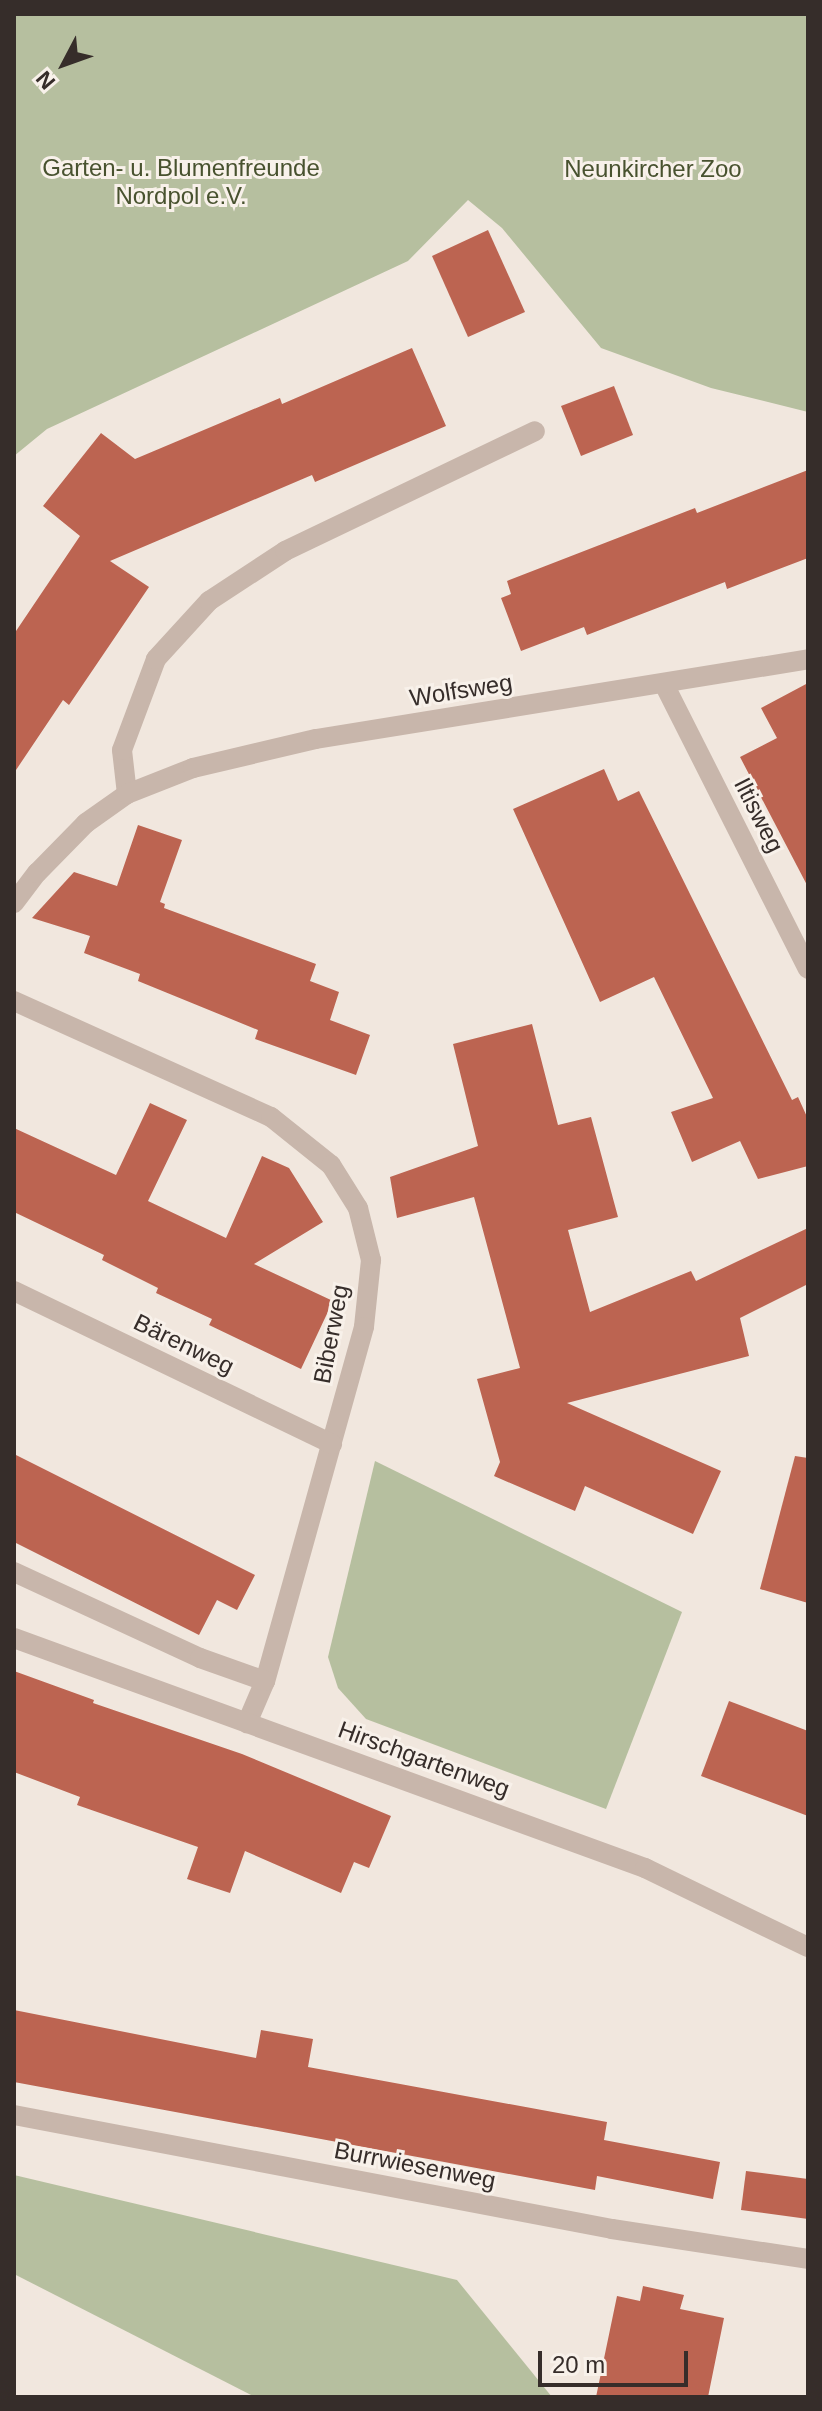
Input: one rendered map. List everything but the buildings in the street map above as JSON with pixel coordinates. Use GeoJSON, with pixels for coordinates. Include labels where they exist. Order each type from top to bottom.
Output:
{"type":"FeatureCollection","features":[{"type":"Feature","properties":{"kind":"street"},"geometry":{"type":"LineString","coordinates":[[127,794],[122,750],[156,659],[209,601],[285,551],[535,431]]}},
{"type":"Feature","properties":{"kind":"street","name":"Wolfsweg"},"geometry":{"type":"LineString","coordinates":[[14,903],[37,873],[86,823],[127,794],[193,768],[316,739],[808,659]]}},
{"type":"Feature","properties":{"kind":"street","name":"Iltisweg"},"geometry":{"type":"LineString","coordinates":[[664,684],[808,969]]}},
{"type":"Feature","properties":{"kind":"street","name":"Biberweg"},"geometry":{"type":"LineString","coordinates":[[14,1001],[271,1117],[331,1165],[358,1208],[371,1260],[364,1327],[265,1681],[247,1723]]}},
{"type":"Feature","properties":{"kind":"street","name":"Bärenweg"},"geometry":{"type":"LineString","coordinates":[[14,1291],[332,1444]]}},
{"type":"Feature","properties":{"kind":"street"},"geometry":{"type":"LineString","coordinates":[[14,1572],[200,1658],[265,1681]]}},
{"type":"Feature","properties":{"kind":"street","name":"Hirschgartenweg"},"geometry":{"type":"LineString","coordinates":[[14,1638],[645,1868],[808,1947]]}},
{"type":"Feature","properties":{"kind":"street","name":"Burrwiesenweg"},"geometry":{"type":"LineString","coordinates":[[14,2115],[612,2229],[808,2259]]}},
{"type":"Feature","properties":{"kind":"green space"},"geometry":{"type":"Polygon","coordinates":[[[14,14],[808,14],[808,412],[711,388],[601,348],[502,228],[468,200],[408,261],[47,429],[14,456],[14,14]]]}},
{"type":"Feature","properties":{"kind":"green space"},"geometry":{"type":"Polygon","coordinates":[[[375,1461],[682,1612],[606,1809],[366,1719],[338,1688],[328,1657],[375,1461]]]}},
{"type":"Feature","properties":{"kind":"green space"},"geometry":{"type":"Polygon","coordinates":[[[14,2175],[457,2280],[552,2397],[255,2397],[14,2274],[14,2175]]]}},
{"type":"Feature","properties":{"kind":"park label","name":"Neunkircher Zoo"},"geometry":{"type":"Point","coordinates":[653,169]}},
{"type":"Feature","properties":{"kind":"park label","name":"Garten- u. Blumenfreunde Nordpol e.V."},"geometry":{"type":"Point","coordinates":[181,182]}}]}
